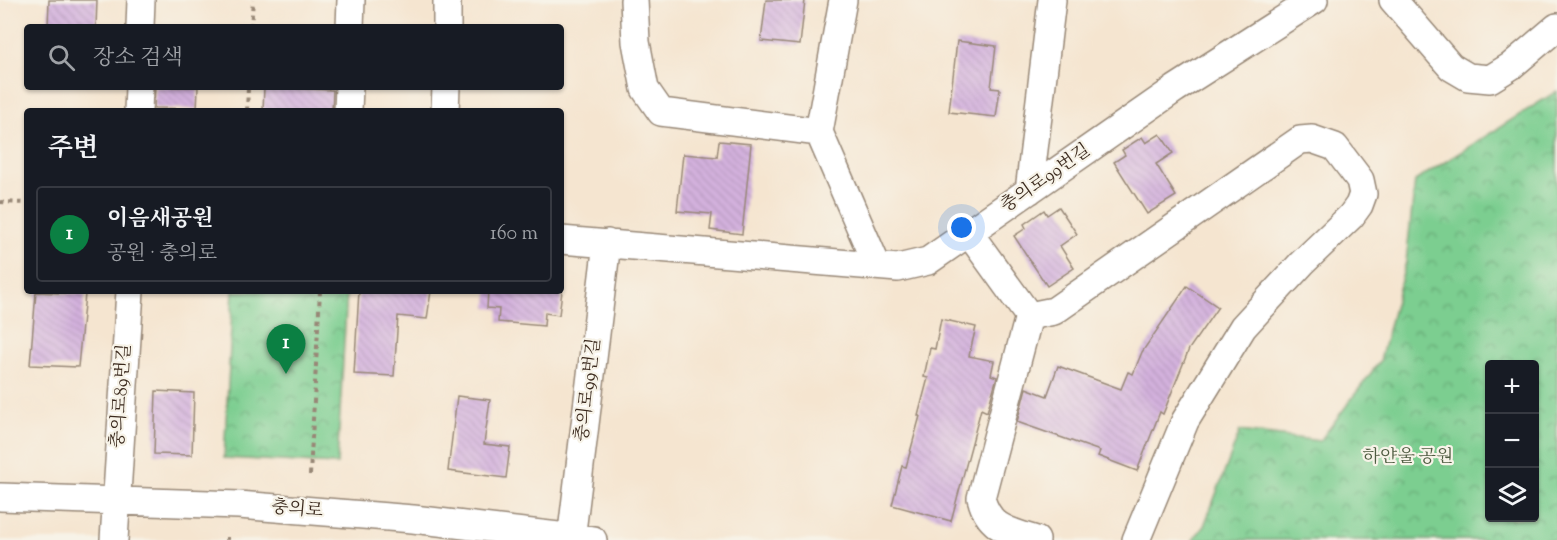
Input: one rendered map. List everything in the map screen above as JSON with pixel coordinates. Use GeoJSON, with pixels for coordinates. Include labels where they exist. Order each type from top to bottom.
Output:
{"type":"FeatureCollection","features":[{"type":"Feature","properties":{"kind":"street"},"geometry":{"type":"LineString","coordinates":[[140,24],[141,0]]}},
{"type":"Feature","properties":{"kind":"street"},"geometry":{"type":"LineString","coordinates":[[351,0],[351,24]]}},
{"type":"Feature","properties":{"kind":"street"},"geometry":{"type":"LineString","coordinates":[[447,0],[447,24]]}},
{"type":"Feature","properties":{"kind":"street"},"geometry":{"type":"LineString","coordinates":[[634,0],[636,42],[645,89],[661,112],[819,132]]}},
{"type":"Feature","properties":{"kind":"street"},"geometry":{"type":"LineString","coordinates":[[843,0],[819,132],[877,266]]}},
{"type":"Feature","properties":{"kind":"street"},"geometry":{"type":"LineString","coordinates":[[1029,191],[1052,0]]}},
{"type":"Feature","properties":{"kind":"street","name":"충의로99번길"},"geometry":{"type":"LineString","coordinates":[[564,240],[898,268],[928,261],[1175,89],[1314,0]]}},
{"type":"Feature","properties":{"kind":"street"},"geometry":{"type":"LineString","coordinates":[[1393,0],[1451,67],[1467,77],[1490,79],[1511,66],[1557,27]]}},
{"type":"Feature","properties":{"kind":"street"},"geometry":{"type":"LineString","coordinates":[[138,108],[139,90]]}},
{"type":"Feature","properties":{"kind":"street"},"geometry":{"type":"LineString","coordinates":[[348,108],[349,90]]}},
{"type":"Feature","properties":{"kind":"street"},"geometry":{"type":"LineString","coordinates":[[445,108],[446,90]]}},
{"type":"Feature","properties":{"kind":"street"},"geometry":{"type":"LineString","coordinates":[[1029,316],[1054,312],[1300,140],[1312,139],[1335,147],[1360,180],[1363,194],[1351,216],[1302,263],[1243,327],[1185,421],[1136,540]]}},
{"type":"Feature","properties":{"kind":"street"},"geometry":{"type":"LineString","coordinates":[[969,233],[1029,316]]}},
{"type":"Feature","properties":{"kind":"street","name":"충의로99번길"},"geometry":{"type":"LineString","coordinates":[[578,539],[607,243]]}},
{"type":"Feature","properties":{"kind":"street","name":"충의로89번길"},"geometry":{"type":"LineString","coordinates":[[114,540],[130,294]]}},
{"type":"Feature","properties":{"kind":"street"},"geometry":{"type":"LineString","coordinates":[[1029,316],[981,498],[984,511],[992,522],[1036,540]]}},
{"type":"Feature","properties":{"kind":"street","name":"충의로"},"geometry":{"type":"LineString","coordinates":[[0,497],[265,507],[413,519],[578,539]]}},
{"type":"Feature","properties":{"kind":"path"},"geometry":{"type":"LineString","coordinates":[[251,24],[253,0]]}},
{"type":"Feature","properties":{"kind":"path"},"geometry":{"type":"LineString","coordinates":[[247,108],[248,90]]}},
{"type":"Feature","properties":{"kind":"path"},"geometry":{"type":"LineString","coordinates":[[0,202],[24,203]]}},
{"type":"Feature","properties":{"kind":"path"},"geometry":{"type":"LineString","coordinates":[[310,476],[320,294]]}},
{"type":"Feature","properties":{"kind":"green space","name":"하얀울 공원"},"geometry":{"type":"Polygon","coordinates":[[[1557,91],[1557,540],[1193,540],[1204,526],[1240,431],[1320,441],[1380,361],[1406,262],[1415,181],[1557,91]]]}},
{"type":"Feature","properties":{"kind":"green space"},"geometry":{"type":"Polygon","coordinates":[[[233,294],[347,294],[337,464],[224,458],[233,294]]]}},
{"type":"Feature","properties":{"kind":"building"},"geometry":{"type":"Polygon","coordinates":[[[49,0],[97,0],[96,24],[48,24],[49,0]]]}},
{"type":"Feature","properties":{"kind":"building"},"geometry":{"type":"Polygon","coordinates":[[[766,0],[805,0],[800,45],[761,41],[766,0]]]}},
{"type":"Feature","properties":{"kind":"building"},"geometry":{"type":"Polygon","coordinates":[[[957,41],[996,46],[991,88],[1000,89],[996,117],[949,112],[957,41]]]}},
{"type":"Feature","properties":{"kind":"building"},"geometry":{"type":"Polygon","coordinates":[[[155,90],[198,90],[197,108],[154,108],[155,90]]]}},
{"type":"Feature","properties":{"kind":"building"},"geometry":{"type":"Polygon","coordinates":[[[264,90],[333,90],[332,108],[263,108],[264,90]]]}},
{"type":"Feature","properties":{"kind":"building"},"geometry":{"type":"Polygon","coordinates":[[[1160,134],[1173,153],[1156,164],[1176,196],[1147,214],[1114,162],[1125,155],[1122,150],[1142,137],[1146,143],[1160,134]]]}},
{"type":"Feature","properties":{"kind":"building"},"geometry":{"type":"Polygon","coordinates":[[[719,141],[751,144],[742,234],[710,230],[712,214],[677,211],[683,154],[717,157],[719,141]]]}},
{"type":"Feature","properties":{"kind":"building"},"geometry":{"type":"Polygon","coordinates":[[[1059,207],[1077,234],[1060,246],[1074,268],[1047,286],[1014,236],[1026,228],[1024,224],[1044,210],[1047,215],[1059,207]]]}},
{"type":"Feature","properties":{"kind":"building"},"geometry":{"type":"Polygon","coordinates":[[[1187,286],[1218,307],[1189,349],[1163,414],[1160,412],[1137,471],[1098,456],[1100,451],[1017,422],[1026,388],[1047,396],[1058,366],[1121,389],[1128,372],[1133,374],[1142,352],[1187,286]]]}},
{"type":"Feature","properties":{"kind":"building"},"geometry":{"type":"Polygon","coordinates":[[[36,294],[85,294],[78,367],[30,365],[36,294]]]}},
{"type":"Feature","properties":{"kind":"building"},"geometry":{"type":"Polygon","coordinates":[[[359,294],[431,294],[427,319],[398,316],[394,376],[354,374],[359,294]]]}},
{"type":"Feature","properties":{"kind":"building"},"geometry":{"type":"Polygon","coordinates":[[[488,294],[562,294],[559,315],[545,313],[544,326],[498,322],[499,309],[487,308],[488,294]]]}},
{"type":"Feature","properties":{"kind":"building"},"geometry":{"type":"Polygon","coordinates":[[[941,319],[976,327],[969,356],[994,361],[991,375],[997,377],[987,412],[981,409],[951,521],[892,505],[902,466],[906,467],[920,416],[918,416],[928,378],[924,377],[930,348],[935,349],[941,319]]]}},
{"type":"Feature","properties":{"kind":"building"},"geometry":{"type":"Polygon","coordinates":[[[156,391],[194,393],[192,455],[154,454],[156,391]]]}},
{"type":"Feature","properties":{"kind":"building"},"geometry":{"type":"Polygon","coordinates":[[[457,396],[490,400],[484,444],[510,447],[506,478],[448,471],[457,396]]]}},
{"type":"Feature","properties":{"kind":"place","name":"이음새공원"},"geometry":{"type":"Point","coordinates":[286,374]}}]}
